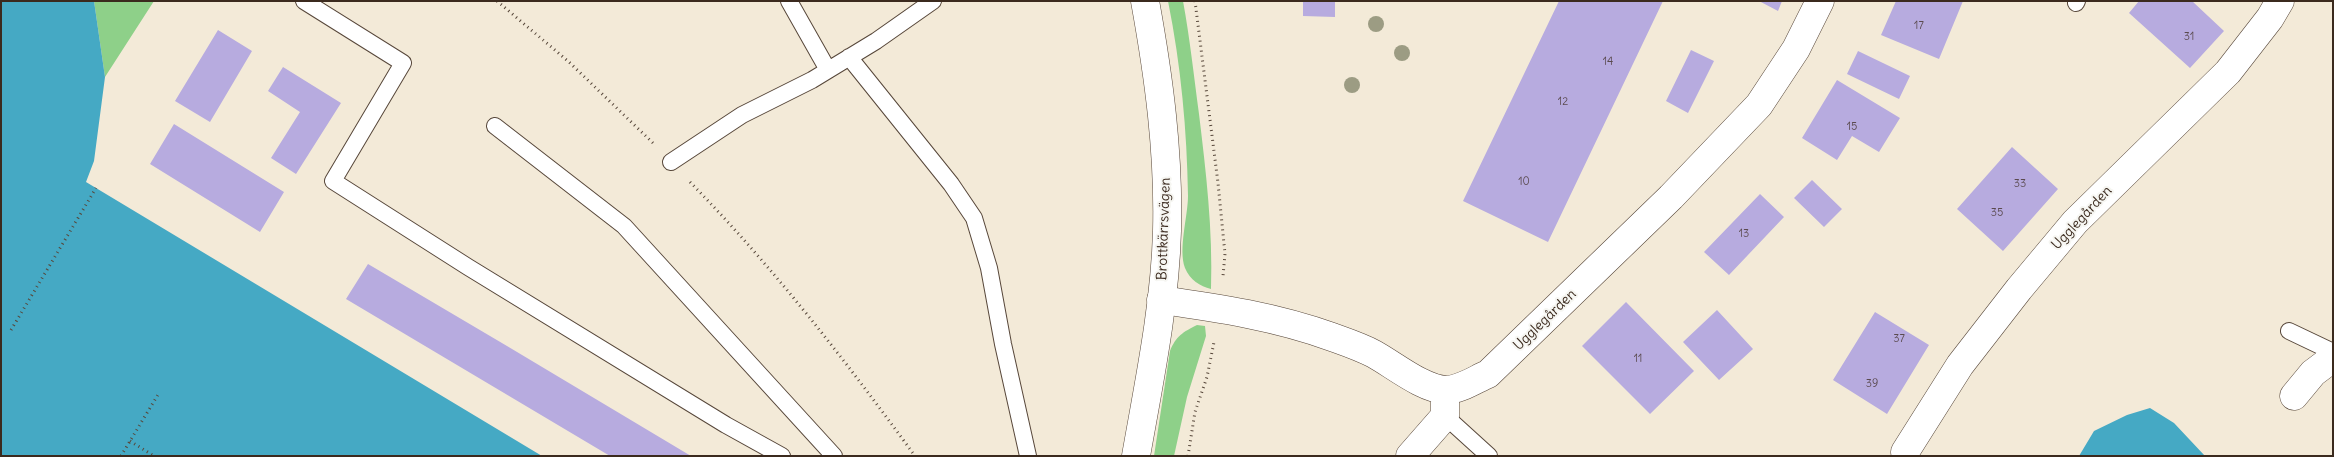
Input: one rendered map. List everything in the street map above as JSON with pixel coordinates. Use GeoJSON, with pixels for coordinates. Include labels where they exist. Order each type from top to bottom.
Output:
{"type":"FeatureCollection","features":[{"type":"Feature","properties":{"kind":"street","name":"Brottkärrsvägen"},"geometry":{"type":"LineString","coordinates":[[1136,456],[1161,300],[1167,232],[1165,127],[1145,1]]}},
{"type":"Feature","properties":{"kind":"street","name":"Ugglegården"},"geometry":{"type":"LineString","coordinates":[[1445,403],[1461,386],[1488,374],[1671,198],[1759,105],[1796,49],[1820,1]]}},
{"type":"Feature","properties":{"kind":"street","name":"Ugglegården"},"geometry":{"type":"LineString","coordinates":[[1905,452],[1960,365],[2019,289],[2075,222],[2228,72],[2270,18],[2280,1]]}},
{"type":"Feature","properties":{"kind":"street"},"geometry":{"type":"LineString","coordinates":[[1161,300],[1221,308],[1332,337],[1373,354],[1425,384],[1445,403],[1410,456]]}},
{"type":"Feature","properties":{"kind":"street"},"geometry":{"type":"LineString","coordinates":[[2294,396],[2313,373],[2333,358]]}},
{"type":"Feature","properties":{"kind":"lane"},"geometry":{"type":"LineString","coordinates":[[304,1],[403,63],[333,181],[460,262],[718,420],[782,456]]}},
{"type":"Feature","properties":{"kind":"lane"},"geometry":{"type":"LineString","coordinates":[[789,1],[828,70]]}},
{"type":"Feature","properties":{"kind":"lane"},"geometry":{"type":"LineString","coordinates":[[671,162],[742,115],[828,70],[933,1]]}},
{"type":"Feature","properties":{"kind":"lane"},"geometry":{"type":"LineString","coordinates":[[849,57],[951,184],[974,218],[989,268],[1003,344],[1028,456]]}},
{"type":"Feature","properties":{"kind":"lane"},"geometry":{"type":"LineString","coordinates":[[495,126],[624,226],[834,456]]}},
{"type":"Feature","properties":{"kind":"lane"},"geometry":{"type":"LineString","coordinates":[[2289,331],[2333,352]]}},
{"type":"Feature","properties":{"kind":"lane"},"geometry":{"type":"LineString","coordinates":[[1445,403],[1489,456]]}},
{"type":"Feature","properties":{"kind":"path"},"geometry":{"type":"LineString","coordinates":[[497,1],[569,62],[732,225],[810,318],[915,456]]}},
{"type":"Feature","properties":{"kind":"path"},"geometry":{"type":"LineString","coordinates":[[1188,456],[1196,412],[1207,377],[1221,308],[1225,254],[1195,1]]}},
{"type":"Feature","properties":{"kind":"path"},"geometry":{"type":"LineString","coordinates":[[11,330],[96,188]]}},
{"type":"Feature","properties":{"kind":"path"},"geometry":{"type":"LineString","coordinates":[[121,456],[160,392]]}},
{"type":"Feature","properties":{"kind":"path"},"geometry":{"type":"LineString","coordinates":[[130,441],[154,456]]}},
{"type":"Feature","properties":{"kind":"green space"},"geometry":{"type":"Polygon","coordinates":[[[94,1],[154,1],[105,77],[94,1]]]}},
{"type":"Feature","properties":{"kind":"green space"},"geometry":{"type":"Polygon","coordinates":[[[1168,1],[1183,1],[1188,29],[1208,201],[1211,289],[1193,279],[1187,272],[1183,260],[1183,242],[1188,204],[1186,147],[1180,74],[1168,1]]]}},
{"type":"Feature","properties":{"kind":"green space"},"geometry":{"type":"Polygon","coordinates":[[[1197,325],[1205,326],[1206,336],[1187,397],[1174,456],[1154,456],[1170,351],[1180,335],[1197,325]]]}},
{"type":"Feature","properties":{"kind":"water"},"geometry":{"type":"Polygon","coordinates":[[[1,1],[94,1],[105,77],[94,161],[86,182],[542,456],[1,456],[1,1]]]}},
{"type":"Feature","properties":{"kind":"water"},"geometry":{"type":"Polygon","coordinates":[[[2150,408],[2174,423],[2205,456],[2079,456],[2094,431],[2127,415],[2150,408]]]}},
{"type":"Feature","properties":{"kind":"building"},"geometry":{"type":"Polygon","coordinates":[[[1303,1],[1335,1],[1335,17],[1303,16],[1303,1]]]}},
{"type":"Feature","properties":{"kind":"building"},"geometry":{"type":"Polygon","coordinates":[[[1559,1],[1663,1],[1548,242],[1463,201],[1559,1]]]}},
{"type":"Feature","properties":{"kind":"building"},"geometry":{"type":"Polygon","coordinates":[[[1759,1],[1782,1],[1778,11],[1759,1]]]}},
{"type":"Feature","properties":{"kind":"building"},"geometry":{"type":"Polygon","coordinates":[[[1896,1],[1963,1],[1939,59],[1881,35],[1896,1]]]}},
{"type":"Feature","properties":{"kind":"building"},"geometry":{"type":"Polygon","coordinates":[[[2139,1],[2192,1],[2224,31],[2190,68],[2129,13],[2139,1]]]}},
{"type":"Feature","properties":{"kind":"building"},"geometry":{"type":"Polygon","coordinates":[[[218,30],[252,51],[210,122],[175,101],[218,30]]]}},
{"type":"Feature","properties":{"kind":"building"},"geometry":{"type":"Polygon","coordinates":[[[1691,50],[1714,61],[1688,113],[1666,101],[1691,50]]]}},
{"type":"Feature","properties":{"kind":"building"},"geometry":{"type":"Polygon","coordinates":[[[1858,51],[1910,76],[1899,99],[1847,74],[1858,51]]]}},
{"type":"Feature","properties":{"kind":"building"},"geometry":{"type":"Polygon","coordinates":[[[283,67],[341,103],[296,174],[271,158],[300,112],[268,91],[283,67]]]}},
{"type":"Feature","properties":{"kind":"building"},"geometry":{"type":"Polygon","coordinates":[[[1837,80],[1900,118],[1879,152],[1852,136],[1837,160],[1802,138],[1837,80]]]}},
{"type":"Feature","properties":{"kind":"building"},"geometry":{"type":"Polygon","coordinates":[[[174,124],[284,192],[260,232],[150,164],[174,124]]]}},
{"type":"Feature","properties":{"kind":"building"},"geometry":{"type":"Polygon","coordinates":[[[2012,147],[2058,189],[2003,251],[1957,209],[2012,147]]]}},
{"type":"Feature","properties":{"kind":"building"},"geometry":{"type":"Polygon","coordinates":[[[1812,180],[1842,209],[1824,227],[1794,198],[1812,180]]]}},
{"type":"Feature","properties":{"kind":"building"},"geometry":{"type":"Polygon","coordinates":[[[1760,194],[1784,217],[1729,275],[1704,252],[1760,194]]]}},
{"type":"Feature","properties":{"kind":"building"},"geometry":{"type":"Polygon","coordinates":[[[368,264],[691,456],[610,456],[346,299],[368,264]]]}},
{"type":"Feature","properties":{"kind":"building"},"geometry":{"type":"Polygon","coordinates":[[[1626,302],[1694,371],[1650,414],[1582,346],[1626,302]]]}},
{"type":"Feature","properties":{"kind":"building"},"geometry":{"type":"Polygon","coordinates":[[[1717,310],[1753,349],[1719,380],[1683,342],[1717,310]]]}},
{"type":"Feature","properties":{"kind":"building"},"geometry":{"type":"Polygon","coordinates":[[[1875,312],[1929,345],[1887,414],[1833,380],[1875,312]]]}}]}
